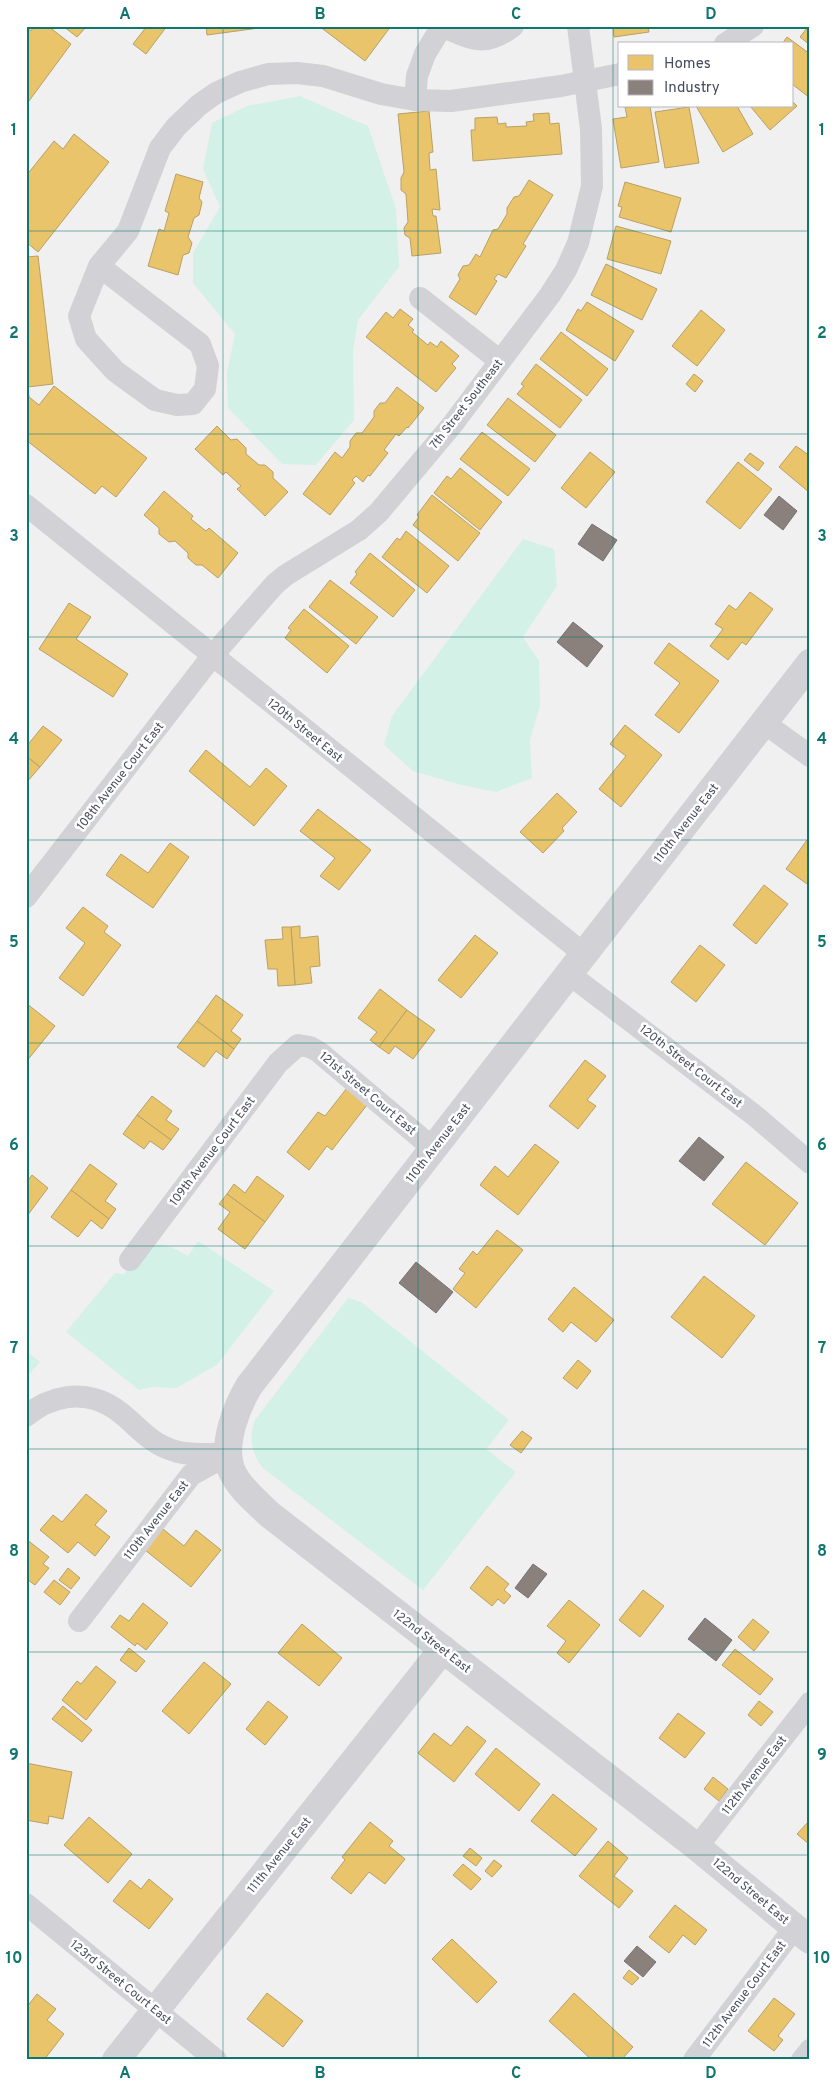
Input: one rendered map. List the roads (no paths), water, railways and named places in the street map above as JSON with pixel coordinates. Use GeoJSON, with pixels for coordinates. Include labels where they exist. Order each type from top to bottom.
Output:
{"type":"FeatureCollection","features":[{"type":"Feature","properties":{"kind":"street"},"geometry":{"type":"LineString","coordinates":[[415,100],[417,76],[425,54],[442,27],[478,41],[503,34],[512,26]]}},
{"type":"Feature","properties":{"kind":"street","name":"7th Street Southeast"},"geometry":{"type":"LineString","coordinates":[[213,655],[286,575],[359,530],[380,512],[452,425],[550,295],[566,270],[578,243],[592,186],[591,129],[578,26]]}},
{"type":"Feature","properties":{"kind":"street"},"geometry":{"type":"LineString","coordinates":[[728,42],[753,26]]}},
{"type":"Feature","properties":{"kind":"street"},"geometry":{"type":"LineString","coordinates":[[99,266],[200,344],[208,366],[205,389],[193,404],[177,405],[155,400],[115,371],[86,339],[79,316],[99,266],[128,231],[160,148],[176,127],[198,104],[216,93],[268,74],[297,73],[323,76],[381,94],[415,100],[451,101],[584,82],[618,74]]}},
{"type":"Feature","properties":{"kind":"street"},"geometry":{"type":"LineString","coordinates":[[420,298],[500,361]]}},
{"type":"Feature","properties":{"kind":"street","name":"120th Street East"},"geometry":{"type":"LineString","coordinates":[[26,505],[213,655],[577,964]]}},
{"type":"Feature","properties":{"kind":"street","name":"108th Avenue Court East"},"geometry":{"type":"LineString","coordinates":[[26,897],[213,655]]}},
{"type":"Feature","properties":{"kind":"street","name":"110th Avenue East"},"geometry":{"type":"LineString","coordinates":[[79,1620],[191,1475],[229,1454],[238,1404],[249,1386],[810,664]]}},
{"type":"Feature","properties":{"kind":"street"},"geometry":{"type":"LineString","coordinates":[[764,723],[810,756]]}},
{"type":"Feature","properties":{"kind":"street","name":"120th Street Court East"},"geometry":{"type":"LineString","coordinates":[[577,964],[810,1163]]}},
{"type":"Feature","properties":{"kind":"street","name":"121st Street Court East"},"geometry":{"type":"LineString","coordinates":[[298,1045],[310,1047],[319,1052],[434,1149]]}},
{"type":"Feature","properties":{"kind":"street","name":"109th Avenue Court East"},"geometry":{"type":"LineString","coordinates":[[130,1260],[278,1063],[298,1045]]}},
{"type":"Feature","properties":{"kind":"street"},"geometry":{"type":"LineString","coordinates":[[26,1416],[46,1403],[70,1397],[93,1399],[110,1406],[146,1438],[176,1452],[229,1454]]}},
{"type":"Feature","properties":{"kind":"street","name":"122nd Street East"},"geometry":{"type":"LineString","coordinates":[[229,1454],[231,1469],[242,1487],[269,1514],[697,1847],[802,1934]]}},
{"type":"Feature","properties":{"kind":"street","name":"111th Avenue East"},"geometry":{"type":"LineString","coordinates":[[116,2060],[443,1649]]}},
{"type":"Feature","properties":{"kind":"street","name":"112th Avenue East"},"geometry":{"type":"LineString","coordinates":[[697,1847],[810,1703]]}},
{"type":"Feature","properties":{"kind":"street","name":"123rd Street Court East"},"geometry":{"type":"LineString","coordinates":[[26,1904],[216,2060]]}},
{"type":"Feature","properties":{"kind":"street","name":"112th Avenue Court East"},"geometry":{"type":"LineString","coordinates":[[694,2060],[802,1934]]}},
{"type":"Feature","properties":{"kind":"street"},"geometry":{"type":"LineString","coordinates":[[802,2060],[810,2050]]}}]}
